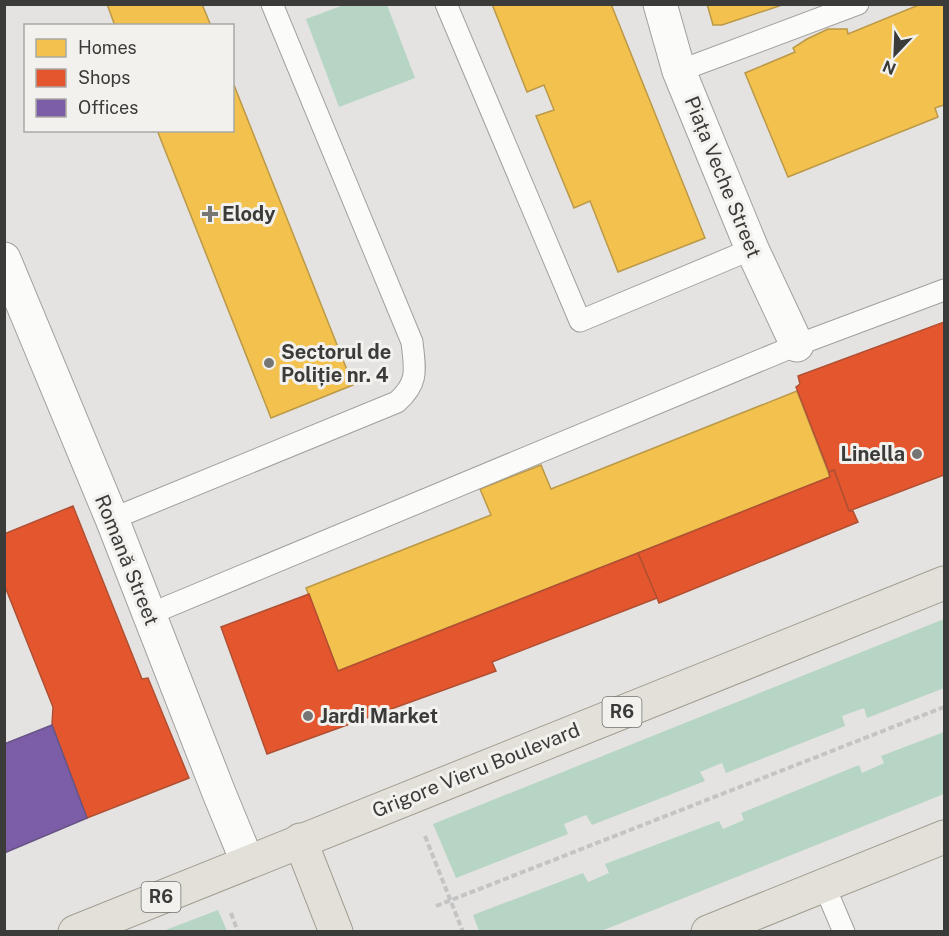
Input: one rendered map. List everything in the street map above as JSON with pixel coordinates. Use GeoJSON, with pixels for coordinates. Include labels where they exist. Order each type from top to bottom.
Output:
{"type":"FeatureCollection","features":[{"type":"Feature","properties":{"kind":"main road","name":"Grigore Vieru Boulevard"},"geometry":{"type":"LineString","coordinates":[[75,932],[300,840],[945,584]]}},
{"type":"Feature","properties":{"kind":"main road"},"geometry":{"type":"LineString","coordinates":[[708,932],[945,837]]}},
{"type":"Feature","properties":{"kind":"main road"},"geometry":{"type":"LineString","coordinates":[[300,840],[336,932]]}},
{"type":"Feature","properties":{"kind":"street","name":"Piața Veche Street"},"geometry":{"type":"LineString","coordinates":[[660,4],[679,71],[752,249],[797,345]]}},
{"type":"Feature","properties":{"kind":"street","name":"Romană Street"},"geometry":{"type":"LineString","coordinates":[[4,259],[112,519],[219,793],[248,861]]}},
{"type":"Feature","properties":{"kind":"lane"},"geometry":{"type":"LineString","coordinates":[[112,519],[397,402],[411,390],[415,368],[412,342],[272,4]]}},
{"type":"Feature","properties":{"kind":"lane"},"geometry":{"type":"LineString","coordinates":[[446,4],[580,321],[752,249]]}},
{"type":"Feature","properties":{"kind":"lane"},"geometry":{"type":"LineString","coordinates":[[679,71],[858,4]]}},
{"type":"Feature","properties":{"kind":"lane"},"geometry":{"type":"LineString","coordinates":[[150,614],[797,345],[945,290]]}},
{"type":"Feature","properties":{"kind":"lane"},"geometry":{"type":"LineString","coordinates":[[824,885],[844,932]]}},
{"type":"Feature","properties":{"kind":"path"},"geometry":{"type":"LineString","coordinates":[[436,906],[945,707]]}},
{"type":"Feature","properties":{"kind":"path"},"geometry":{"type":"LineString","coordinates":[[422,827],[464,932]]}},
{"type":"Feature","properties":{"kind":"green space"},"geometry":{"type":"Polygon","coordinates":[[[344,5],[387,5],[415,78],[339,107],[306,19],[344,5]]]}},
{"type":"Feature","properties":{"kind":"green space"},"geometry":{"type":"Polygon","coordinates":[[[944,619],[944,688],[867,718],[864,708],[842,716],[845,726],[726,773],[722,763],[700,772],[705,781],[592,825],[586,815],[564,824],[568,834],[456,878],[433,824],[944,619]]]}},
{"type":"Feature","properties":{"kind":"green space"},"geometry":{"type":"Polygon","coordinates":[[[944,732],[944,794],[601,931],[479,931],[473,915],[583,873],[588,882],[609,873],[605,864],[719,821],[723,829],[744,820],[741,813],[859,765],[862,773],[884,763],[881,756],[944,732]]]}},
{"type":"Feature","properties":{"kind":"green space"},"geometry":{"type":"Polygon","coordinates":[[[218,910],[227,931],[163,931],[218,910]]]}},
{"type":"Feature","properties":{"kind":"building: Homes"},"geometry":{"type":"Polygon","coordinates":[[[107,4],[202,4],[210,24],[114,24],[107,4]]]}},
{"type":"Feature","properties":{"kind":"building: Homes"},"geometry":{"type":"Polygon","coordinates":[[[492,4],[611,4],[705,238],[618,272],[590,201],[574,208],[536,116],[554,110],[544,85],[527,92],[492,4]]]}},
{"type":"Feature","properties":{"kind":"building: Homes"},"geometry":{"type":"Polygon","coordinates":[[[707,4],[785,4],[722,25],[713,25],[707,4]]]}},
{"type":"Feature","properties":{"kind":"building: Homes"},"geometry":{"type":"Polygon","coordinates":[[[921,4],[944,4],[944,105],[935,108],[938,117],[788,177],[745,73],[795,52],[793,48],[828,29],[847,29],[848,34],[921,4]]]}},
{"type":"Feature","properties":{"kind":"building: Homes"},"geometry":{"type":"Polygon","coordinates":[[[234,85],[353,385],[271,418],[158,132],[234,132],[234,85]]]}},
{"type":"Feature","properties":{"kind":"building: Homes"},"geometry":{"type":"Polygon","coordinates":[[[797,391],[830,477],[338,671],[306,588],[491,515],[480,489],[541,465],[551,489],[797,391]]]}},
{"type":"Feature","properties":{"kind":"building: Shops"},"geometry":{"type":"Polygon","coordinates":[[[944,322],[944,475],[849,511],[834,470],[829,472],[796,387],[800,384],[798,376],[944,322]]]}},
{"type":"Feature","properties":{"kind":"building: Shops"},"geometry":{"type":"Polygon","coordinates":[[[834,470],[849,511],[853,511],[858,522],[659,603],[638,553],[830,477],[829,472],[834,470]]]}},
{"type":"Feature","properties":{"kind":"building: Shops"},"geometry":{"type":"Polygon","coordinates":[[[73,506],[142,679],[148,678],[189,778],[87,818],[52,725],[53,707],[4,584],[4,534],[73,506]]]}},
{"type":"Feature","properties":{"kind":"building: Shops"},"geometry":{"type":"Polygon","coordinates":[[[638,553],[657,598],[492,662],[496,671],[267,754],[221,627],[309,594],[338,671],[638,553]]]}},
{"type":"Feature","properties":{"kind":"building: Offices"},"geometry":{"type":"Polygon","coordinates":[[[52,725],[87,818],[4,853],[4,744],[52,725]]]}},
{"type":"Feature","properties":{"kind":"place","name":"Elody"},"geometry":{"type":"Point","coordinates":[210,214]}},
{"type":"Feature","properties":{"kind":"place","name":"Sectorul de Poliție nr. 4"},"geometry":{"type":"Point","coordinates":[269,363]}},
{"type":"Feature","properties":{"kind":"place","name":"Linella"},"geometry":{"type":"Point","coordinates":[917,454]}},
{"type":"Feature","properties":{"kind":"place","name":"Jardi Market"},"geometry":{"type":"Point","coordinates":[308,716]}}]}
